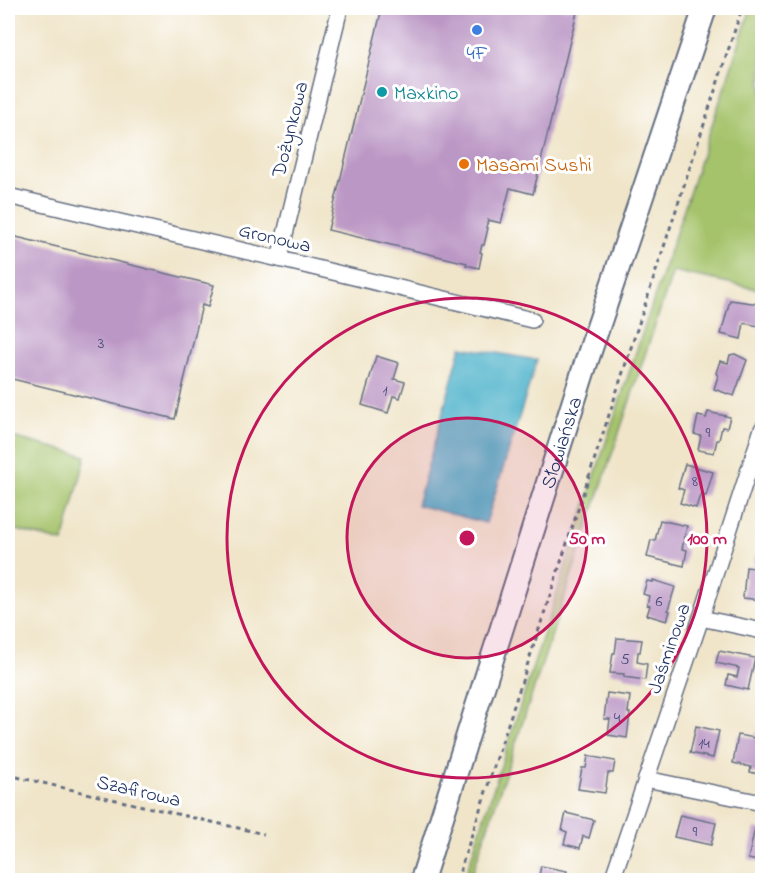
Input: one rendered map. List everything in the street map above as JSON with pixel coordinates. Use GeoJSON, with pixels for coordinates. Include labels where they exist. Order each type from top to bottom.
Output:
{"type":"FeatureCollection","features":[{"type":"Feature","properties":{"kind":"main road","name":"Słowiańska"},"geometry":{"type":"LineString","coordinates":[[422,880],[583,372],[705,8]]}},
{"type":"Feature","properties":{"kind":"street","name":"Dożynkowa"},"geometry":{"type":"LineString","coordinates":[[279,260],[340,8]]}},
{"type":"Feature","properties":{"kind":"street","name":"Gronowa"},"geometry":{"type":"LineString","coordinates":[[8,196],[532,320]]}},
{"type":"Feature","properties":{"kind":"street","name":"Jaśminowa"},"geometry":{"type":"LineString","coordinates":[[612,880],[759,454],[762,429]]}},
{"type":"Feature","properties":{"kind":"street"},"geometry":{"type":"LineString","coordinates":[[701,618],[762,631]]}},
{"type":"Feature","properties":{"kind":"street"},"geometry":{"type":"LineString","coordinates":[[646,779],[762,803]]}},
{"type":"Feature","properties":{"kind":"path"},"geometry":{"type":"LineString","coordinates":[[457,880],[742,8]]}},
{"type":"Feature","properties":{"kind":"path","name":"Szafirowa"},"geometry":{"type":"LineString","coordinates":[[8,775],[264,834]]}},
{"type":"Feature","properties":{"kind":"green space"},"geometry":{"type":"Polygon","coordinates":[[[751,8],[762,8],[762,290],[673,271],[470,880],[464,880],[596,472],[751,8]]]}},
{"type":"Feature","properties":{"kind":"green space"},"geometry":{"type":"Polygon","coordinates":[[[8,436],[86,456],[63,542],[8,528],[8,436]]]}},
{"type":"Feature","properties":{"kind":"water"},"geometry":{"type":"Polygon","coordinates":[[[461,347],[537,360],[486,523],[417,505],[461,347]]]}},
{"type":"Feature","properties":{"kind":"building"},"geometry":{"type":"Polygon","coordinates":[[[382,8],[578,8],[533,194],[510,188],[501,223],[488,220],[484,245],[480,252],[482,253],[479,268],[466,265],[467,263],[328,230],[382,8]]]}},
{"type":"Feature","properties":{"kind":"building"},"geometry":{"type":"Polygon","coordinates":[[[8,235],[214,285],[208,307],[202,305],[175,419],[8,378],[8,235]]]}},
{"type":"Feature","properties":{"kind":"building"},"geometry":{"type":"Polygon","coordinates":[[[730,300],[759,304],[762,307],[762,327],[744,323],[741,339],[721,334],[730,300]]]}},
{"type":"Feature","properties":{"kind":"building"},"geometry":{"type":"Polygon","coordinates":[[[735,354],[747,360],[734,396],[714,389],[720,361],[728,363],[730,355],[735,354]]]}},
{"type":"Feature","properties":{"kind":"building"},"geometry":{"type":"Polygon","coordinates":[[[376,356],[399,363],[394,379],[405,382],[400,398],[393,396],[388,413],[362,405],[376,356]]]}},
{"type":"Feature","properties":{"kind":"building"},"geometry":{"type":"Polygon","coordinates":[[[708,412],[730,417],[727,428],[722,427],[714,453],[698,450],[701,436],[694,434],[698,416],[706,418],[708,412]]]}},
{"type":"Feature","properties":{"kind":"building"},"geometry":{"type":"Polygon","coordinates":[[[685,464],[713,472],[706,496],[700,495],[696,508],[680,503],[684,490],[678,488],[685,464]]]}},
{"type":"Feature","properties":{"kind":"building"},"geometry":{"type":"Polygon","coordinates":[[[660,520],[687,526],[682,549],[687,550],[684,566],[647,557],[651,540],[655,541],[660,520]]]}},
{"type":"Feature","properties":{"kind":"building"},"geometry":{"type":"Polygon","coordinates":[[[755,556],[762,556],[762,600],[743,598],[746,567],[754,568],[755,556]]]}},
{"type":"Feature","properties":{"kind":"building"},"geometry":{"type":"Polygon","coordinates":[[[653,580],[675,587],[667,621],[647,615],[650,606],[647,605],[649,596],[643,594],[647,581],[653,582],[653,580]]]}},
{"type":"Feature","properties":{"kind":"building"},"geometry":{"type":"Polygon","coordinates":[[[617,638],[642,640],[637,662],[647,664],[645,680],[610,673],[617,638]]]}},
{"type":"Feature","properties":{"kind":"building"},"geometry":{"type":"Polygon","coordinates":[[[719,651],[755,658],[748,690],[726,685],[728,675],[737,677],[739,668],[716,663],[719,651]]]}},
{"type":"Feature","properties":{"kind":"building"},"geometry":{"type":"Polygon","coordinates":[[[607,693],[630,696],[627,738],[608,735],[610,719],[604,719],[607,693]]]}},
{"type":"Feature","properties":{"kind":"building"},"geometry":{"type":"Polygon","coordinates":[[[696,726],[719,731],[713,758],[690,753],[696,726]]]}},
{"type":"Feature","properties":{"kind":"building"},"geometry":{"type":"Polygon","coordinates":[[[756,733],[762,734],[762,775],[750,772],[751,767],[733,763],[738,735],[755,738],[756,733]]]}},
{"type":"Feature","properties":{"kind":"building"},"geometry":{"type":"Polygon","coordinates":[[[588,756],[615,761],[613,773],[608,773],[605,793],[578,789],[582,768],[586,768],[588,756]]]}},
{"type":"Feature","properties":{"kind":"building"},"geometry":{"type":"Polygon","coordinates":[[[566,813],[594,820],[589,838],[583,836],[580,848],[564,844],[567,832],[562,830],[566,813]]]}},
{"type":"Feature","properties":{"kind":"building"},"geometry":{"type":"Polygon","coordinates":[[[680,815],[716,823],[711,845],[674,837],[680,815]]]}},
{"type":"Feature","properties":{"kind":"building"},"geometry":{"type":"Polygon","coordinates":[[[755,828],[762,830],[762,862],[748,859],[755,828]]]}},
{"type":"Feature","properties":{"kind":"building"},"geometry":{"type":"Polygon","coordinates":[[[541,866],[567,871],[565,880],[538,880],[541,866]]]}},
{"type":"Feature","properties":{"kind":"place","name":"4F"},"geometry":{"type":"Point","coordinates":[477,30]}},
{"type":"Feature","properties":{"kind":"place","name":"Maxkino"},"geometry":{"type":"Point","coordinates":[382,92]}},
{"type":"Feature","properties":{"kind":"place","name":"Masami Sushi"},"geometry":{"type":"Point","coordinates":[464,164]}}]}
